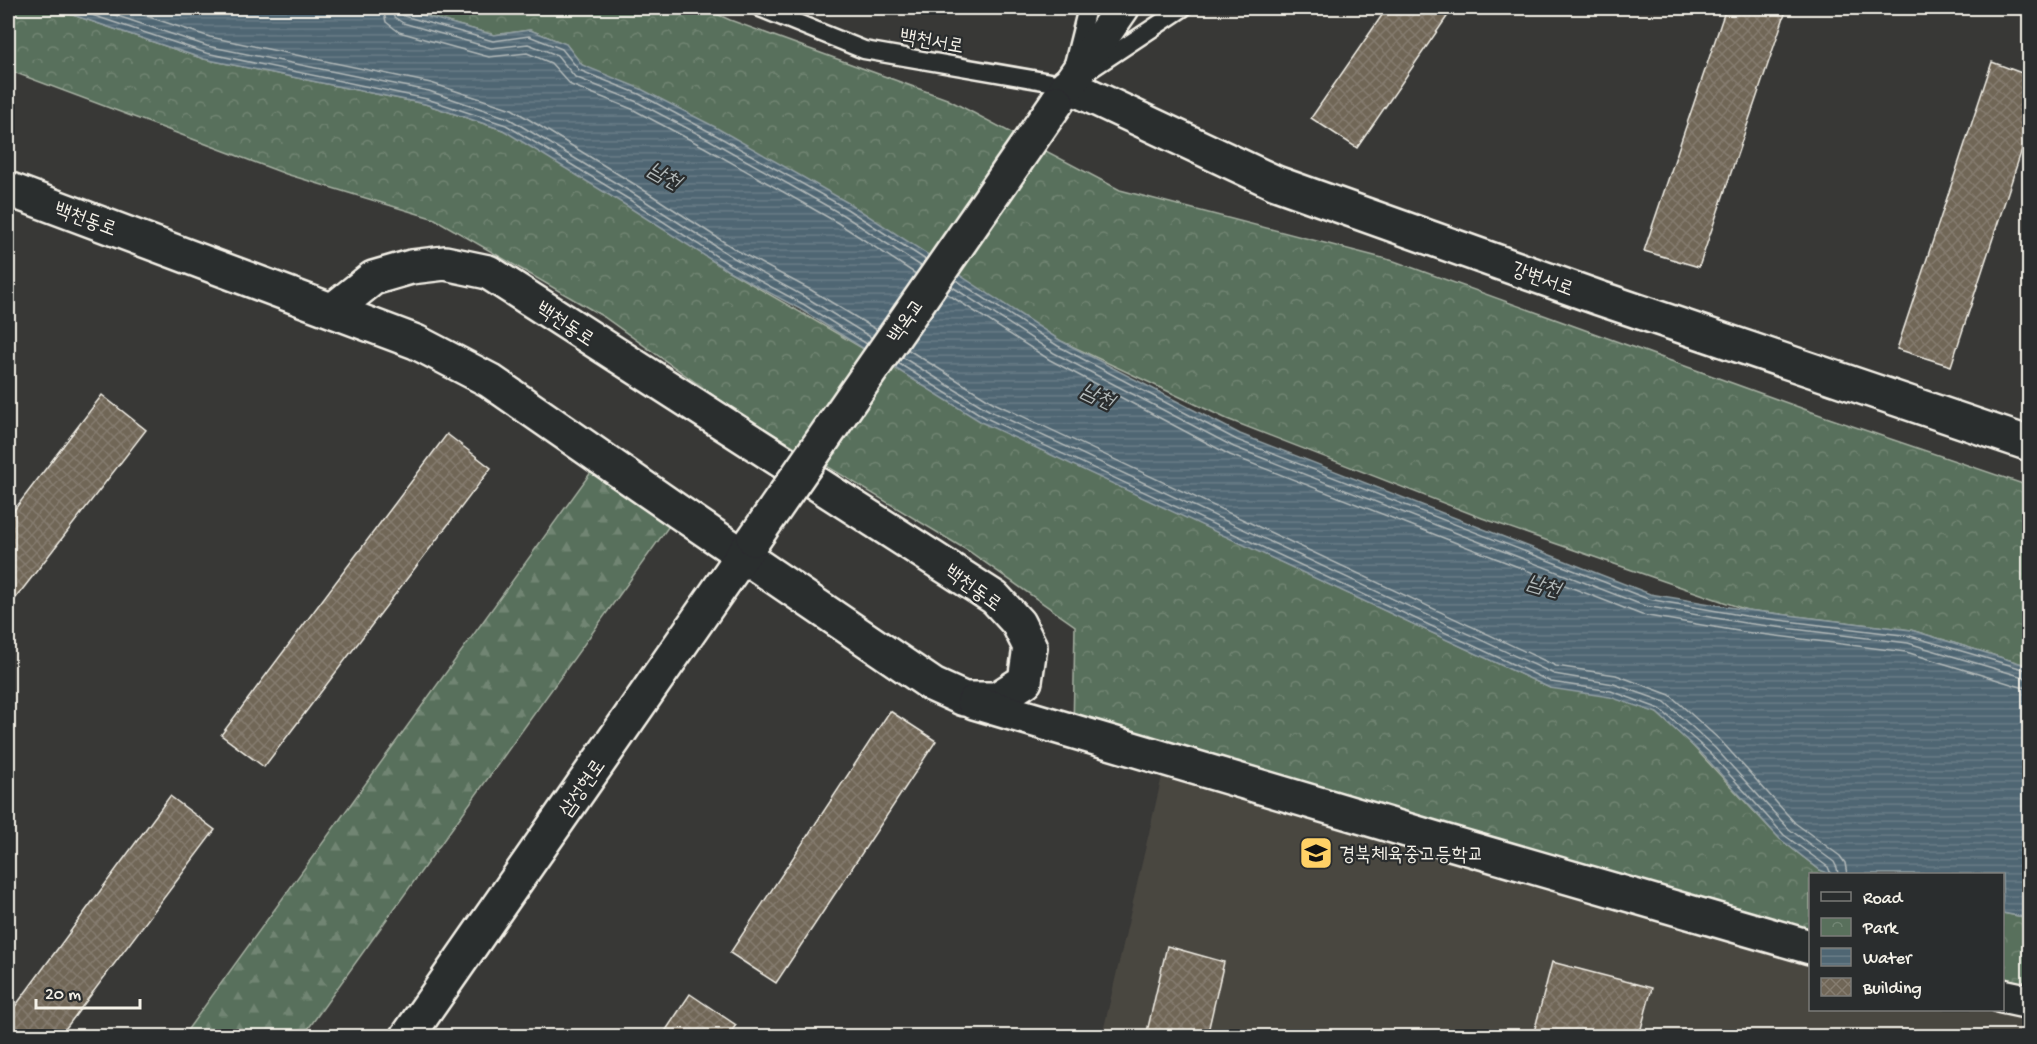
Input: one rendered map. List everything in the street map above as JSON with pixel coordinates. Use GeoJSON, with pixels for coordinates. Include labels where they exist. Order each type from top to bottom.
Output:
{"type":"FeatureCollection","features":[{"type":"Feature","properties":{"kind":"street"},"geometry":{"type":"LineString","coordinates":[[1062,93],[1122,8]]}},
{"type":"Feature","properties":{"kind":"street","name":"강변서로"},"geometry":{"type":"LineString","coordinates":[[1062,93],[1276,183],[1587,294],[2030,444]]}},
{"type":"Feature","properties":{"kind":"street","name":"백옥교"},"geometry":{"type":"LineString","coordinates":[[748,547],[1062,93]]}},
{"type":"Feature","properties":{"kind":"street","name":"백천동로"},"geometry":{"type":"LineString","coordinates":[[8,189],[416,342],[489,380],[748,547],[933,685],[964,699],[997,699],[1025,681],[1030,647],[1018,623],[995,598],[488,272],[445,263],[411,267],[374,278],[333,310]]}},
{"type":"Feature","properties":{"kind":"street","name":"삼성현로"},"geometry":{"type":"LineString","coordinates":[[408,1036],[748,547]]}},
{"type":"Feature","properties":{"kind":"street"},"geometry":{"type":"LineString","coordinates":[[964,699],[1809,947]]}},
{"type":"Feature","properties":{"kind":"street"},"geometry":{"type":"LineString","coordinates":[[2004,996],[2030,1002]]}},
{"type":"Feature","properties":{"kind":"lane","name":"백천서로"},"geometry":{"type":"LineString","coordinates":[[760,8],[864,50],[1062,93]]}},
{"type":"Feature","properties":{"kind":"lane"},"geometry":{"type":"LineString","coordinates":[[1062,93],[1087,8]]}},
{"type":"Feature","properties":{"kind":"lane"},"geometry":{"type":"LineString","coordinates":[[1062,93],[1184,8]]}},
{"type":"Feature","properties":{"kind":"shaded area","name":"경북체육중고등학교"},"geometry":{"type":"Polygon","coordinates":[[[1166,759],[1809,947],[1809,1011],[2004,1011],[2030,1002],[2029,1036],[1102,1036],[1166,759]]]}},
{"type":"Feature","properties":{"kind":"green space"},"geometry":{"type":"Polygon","coordinates":[[[8,8],[52,8],[204,59],[425,104],[503,130],[545,150],[727,270],[1023,441],[1550,688],[1619,690],[1657,713],[1690,743],[1780,839],[1820,870],[1828,873],[1809,873],[1809,947],[1073,731],[1075,626],[970,552],[737,412],[604,317],[435,219],[286,174],[8,70],[8,8]]]}},
{"type":"Feature","properties":{"kind":"green space"},"geometry":{"type":"Polygon","coordinates":[[[396,8],[703,8],[730,20],[947,99],[1120,190],[1394,261],[1826,417],[2029,486],[2029,666],[1911,630],[1747,610],[1482,518],[1227,419],[1061,341],[582,65],[566,44],[530,30],[494,35],[396,8]]]}},
{"type":"Feature","properties":{"kind":"green space"},"geometry":{"type":"Polygon","coordinates":[[[602,457],[679,512],[303,1036],[183,1036],[602,457]]]}},
{"type":"Feature","properties":{"kind":"green space"},"geometry":{"type":"Polygon","coordinates":[[[2004,913],[2029,918],[2029,1002],[2004,996],[2004,913]]]}},
{"type":"Feature","properties":{"kind":"water","name":"남천"},"geometry":{"type":"Polygon","coordinates":[[[52,8],[396,8],[494,35],[530,30],[566,44],[582,65],[641,89],[715,127],[850,204],[1061,341],[1240,434],[1650,594],[1747,610],[1911,630],[2029,666],[2029,918],[2004,913],[2004,873],[1828,873],[1820,870],[1780,839],[1705,757],[1657,713],[1610,697],[1550,688],[983,423],[800,309],[727,270],[503,130],[425,104],[204,59],[52,8]]]}},
{"type":"Feature","properties":{"kind":"building"},"geometry":{"type":"Polygon","coordinates":[[[1387,8],[1453,8],[1357,148],[1311,118],[1387,8]]]}},
{"type":"Feature","properties":{"kind":"building"},"geometry":{"type":"Polygon","coordinates":[[[1726,8],[1787,8],[1699,267],[1644,251],[1726,8]]]}},
{"type":"Feature","properties":{"kind":"building"},"geometry":{"type":"Polygon","coordinates":[[[1992,62],[2030,76],[2030,125],[1951,366],[1897,349],[1992,62]]]}},
{"type":"Feature","properties":{"kind":"building"},"geometry":{"type":"Polygon","coordinates":[[[102,395],[146,430],[8,608],[8,518],[102,395]]]}},
{"type":"Feature","properties":{"kind":"building"},"geometry":{"type":"Polygon","coordinates":[[[447,434],[491,468],[264,767],[221,735],[447,434]]]}},
{"type":"Feature","properties":{"kind":"building"},"geometry":{"type":"Polygon","coordinates":[[[890,711],[936,741],[776,983],[730,953],[890,711]]]}},
{"type":"Feature","properties":{"kind":"building"},"geometry":{"type":"Polygon","coordinates":[[[170,796],[215,830],[60,1036],[8,1036],[8,1016],[170,796]]]}},
{"type":"Feature","properties":{"kind":"building"},"geometry":{"type":"Polygon","coordinates":[[[1167,946],[1224,962],[1207,1036],[1146,1036],[1167,946]]]}},
{"type":"Feature","properties":{"kind":"building"},"geometry":{"type":"Polygon","coordinates":[[[1552,962],[1652,988],[1639,1036],[1533,1036],[1552,962]]]}},
{"type":"Feature","properties":{"kind":"building"},"geometry":{"type":"Polygon","coordinates":[[[690,994],[736,1025],[728,1036],[662,1036],[690,994]]]}},
{"type":"Feature","properties":{"kind":"place","name":"경북체육중고등학교"},"geometry":{"type":"Point","coordinates":[1316,853]}}]}
